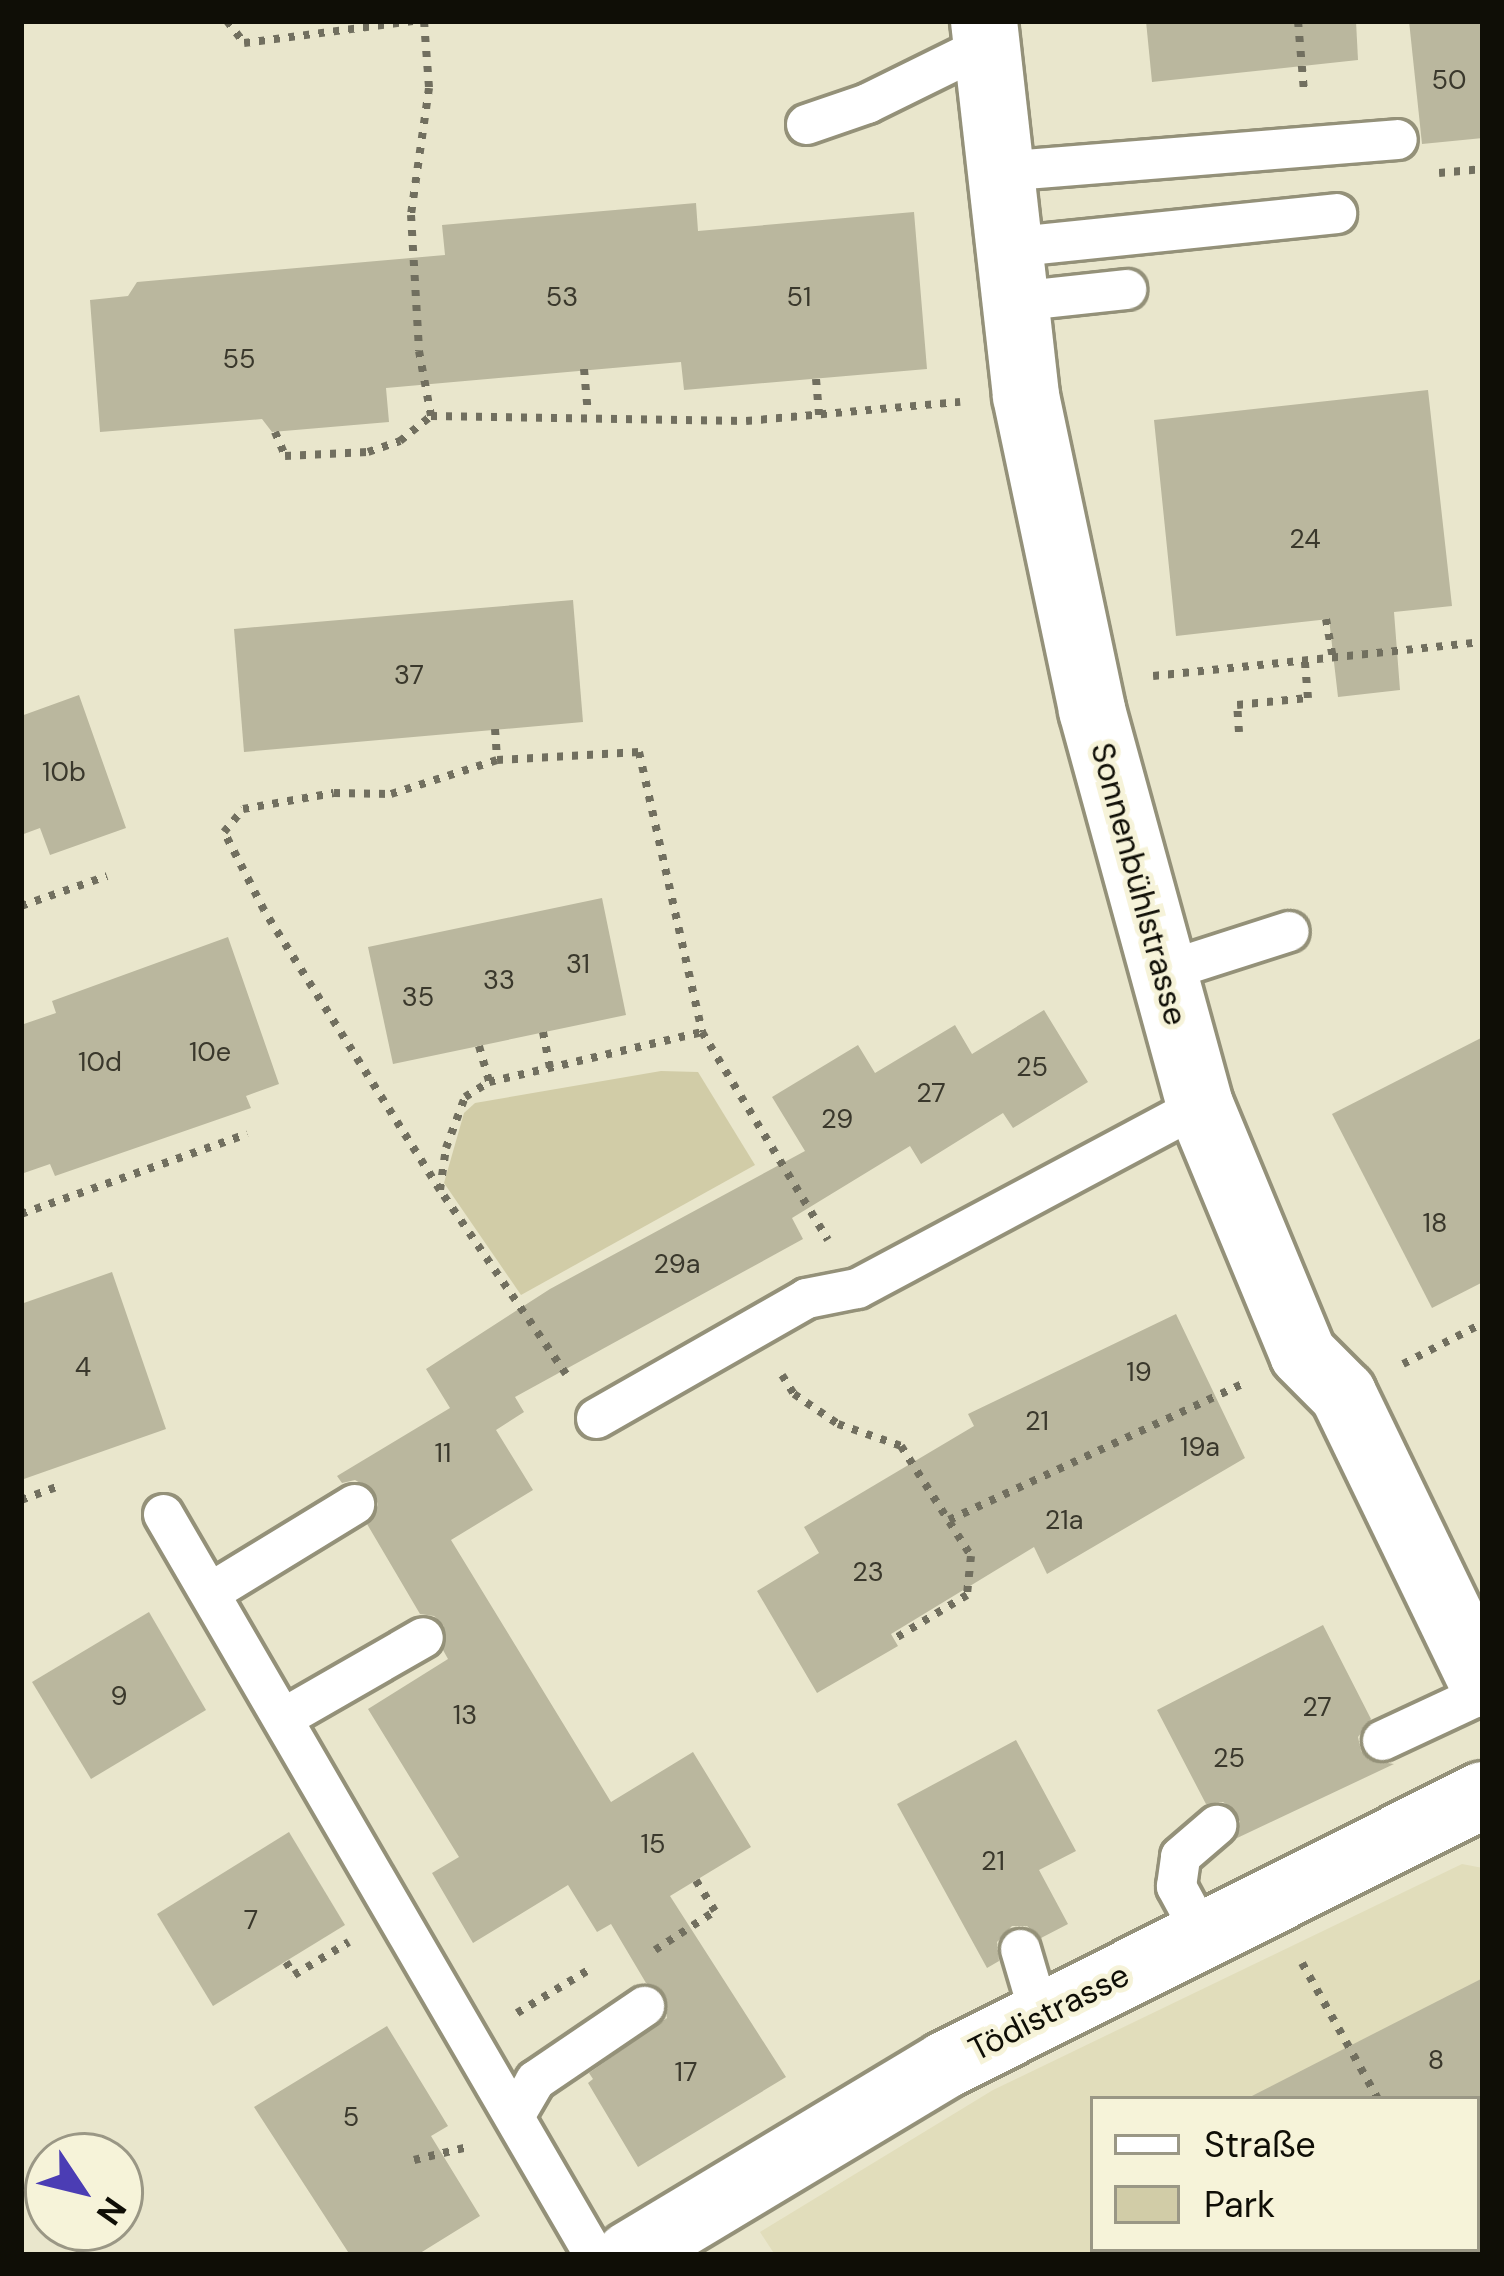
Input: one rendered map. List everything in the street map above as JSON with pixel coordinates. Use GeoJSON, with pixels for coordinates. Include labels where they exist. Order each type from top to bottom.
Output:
{"type":"FeatureCollection","features":[{"type":"Feature","properties":{"kind":"street","name":"Sonnenbühlstrasse"},"geometry":{"type":"LineString","coordinates":[[986,33],[1027,396],[1092,710],[1200,1105],[1304,1354],[1343,1394],[1483,1689]]}},
{"type":"Feature","properties":{"kind":"street","name":"Tödistrasse"},"geometry":{"type":"LineString","coordinates":[[661,2247],[945,2065],[1483,1795]]}},
{"type":"Feature","properties":{"kind":"lane"},"geometry":{"type":"LineString","coordinates":[[806,124],[867,103],[986,33]]}},
{"type":"Feature","properties":{"kind":"lane"},"geometry":{"type":"LineString","coordinates":[[1000,171],[1397,139]]}},
{"type":"Feature","properties":{"kind":"lane"},"geometry":{"type":"LineString","coordinates":[[1012,274],[1336,212]]}},
{"type":"Feature","properties":{"kind":"lane"},"geometry":{"type":"LineString","coordinates":[[1012,274],[1126,289]]}},
{"type":"Feature","properties":{"kind":"lane"},"geometry":{"type":"LineString","coordinates":[[1161,972],[1289,931]]}},
{"type":"Feature","properties":{"kind":"lane"},"geometry":{"type":"LineString","coordinates":[[596,1418],[806,1298],[857,1288],[1200,1105]]}},
{"type":"Feature","properties":{"kind":"lane"},"geometry":{"type":"LineString","coordinates":[[210,1592],[354,1504]]}},
{"type":"Feature","properties":{"kind":"lane"},"geometry":{"type":"LineString","coordinates":[[163,1514],[594,2255]]}},
{"type":"Feature","properties":{"kind":"lane"},"geometry":{"type":"LineString","coordinates":[[284,1717],[423,1637]]}},
{"type":"Feature","properties":{"kind":"lane"},"geometry":{"type":"LineString","coordinates":[[1382,1740],[1483,1689]]}},
{"type":"Feature","properties":{"kind":"lane"},"geometry":{"type":"LineString","coordinates":[[1203,1936],[1177,1886],[1178,1871],[1180,1856],[1216,1825]]}},
{"type":"Feature","properties":{"kind":"lane"},"geometry":{"type":"LineString","coordinates":[[1020,1949],[1040,2017]]}},
{"type":"Feature","properties":{"kind":"lane"},"geometry":{"type":"LineString","coordinates":[[514,2116],[535,2080],[644,2006]]}},
{"type":"Feature","properties":{"kind":"path"},"geometry":{"type":"LineString","coordinates":[[227,21],[244,43],[412,21]]}},
{"type":"Feature","properties":{"kind":"path"},"geometry":{"type":"LineString","coordinates":[[424,21],[429,88],[411,215],[418,351],[430,416]]}},
{"type":"Feature","properties":{"kind":"path"},"geometry":{"type":"LineString","coordinates":[[1298,21],[1309,147]]}},
{"type":"Feature","properties":{"kind":"path"},"geometry":{"type":"LineString","coordinates":[[584,369],[588,414]]}},
{"type":"Feature","properties":{"kind":"path"},"geometry":{"type":"LineString","coordinates":[[816,379],[820,416]]}},
{"type":"Feature","properties":{"kind":"path"},"geometry":{"type":"LineString","coordinates":[[275,432],[285,456],[368,452],[400,441],[430,416],[588,414],[746,421],[1027,396]]}},
{"type":"Feature","properties":{"kind":"path"},"geometry":{"type":"LineString","coordinates":[[1327,620],[1333,658]]}},
{"type":"Feature","properties":{"kind":"path"},"geometry":{"type":"LineString","coordinates":[[1133,678],[1483,642]]}},
{"type":"Feature","properties":{"kind":"path"},"geometry":{"type":"LineString","coordinates":[[1239,732],[1237,705],[1309,698],[1305,660]]}},
{"type":"Feature","properties":{"kind":"path"},"geometry":{"type":"LineString","coordinates":[[495,730],[497,760]]}},
{"type":"Feature","properties":{"kind":"path"},"geometry":{"type":"LineString","coordinates":[[596,1418],[440,1190],[264,910],[224,832],[243,809],[334,793],[392,794],[497,760],[639,752],[702,1032],[857,1288]]}},
{"type":"Feature","properties":{"kind":"path"},"geometry":{"type":"LineString","coordinates":[[21,906],[107,876]]}},
{"type":"Feature","properties":{"kind":"path"},"geometry":{"type":"LineString","coordinates":[[544,1032],[550,1068]]}},
{"type":"Feature","properties":{"kind":"path"},"geometry":{"type":"LineString","coordinates":[[440,1190],[446,1148],[465,1097],[489,1082],[702,1032]]}},
{"type":"Feature","properties":{"kind":"path"},"geometry":{"type":"LineString","coordinates":[[479,1046],[489,1082]]}},
{"type":"Feature","properties":{"kind":"path"},"geometry":{"type":"LineString","coordinates":[[21,1214],[247,1133]]}},
{"type":"Feature","properties":{"kind":"path"},"geometry":{"type":"LineString","coordinates":[[1343,1394],[1483,1323]]}},
{"type":"Feature","properties":{"kind":"path"},"geometry":{"type":"LineString","coordinates":[[752,1328],[794,1394],[838,1424],[901,1446],[971,1556],[967,1594],[894,1639]]}},
{"type":"Feature","properties":{"kind":"path"},"geometry":{"type":"LineString","coordinates":[[949,1520],[1228,1391]]}},
{"type":"Feature","properties":{"kind":"path"},"geometry":{"type":"LineString","coordinates":[[21,1499],[59,1486]]}},
{"type":"Feature","properties":{"kind":"path"},"geometry":{"type":"LineString","coordinates":[[286,1962],[294,1975],[397,1913]]}},
{"type":"Feature","properties":{"kind":"path"},"geometry":{"type":"LineString","coordinates":[[1303,1964],[1376,2096]]}},
{"type":"Feature","properties":{"kind":"shaded area"},"geometry":{"type":"Polygon","coordinates":[[[1462,1864],[1483,1868],[1483,2176],[1480,2096],[1090,2096],[1090,2252],[1339,2252],[1333,2255],[775,2255],[760,2232],[993,2090],[1462,1864]]]}},
{"type":"Feature","properties":{"kind":"green space"},"geometry":{"type":"Polygon","coordinates":[[[661,1071],[698,1072],[755,1165],[521,1295],[444,1183],[464,1113],[475,1103],[661,1071]]]}},
{"type":"Feature","properties":{"kind":"building"},"geometry":{"type":"Polygon","coordinates":[[[1146,21],[1356,21],[1358,60],[1152,82],[1146,21]]]}},
{"type":"Feature","properties":{"kind":"building"},"geometry":{"type":"Polygon","coordinates":[[[1409,21],[1483,21],[1483,138],[1422,144],[1409,21]]]}},
{"type":"Feature","properties":{"kind":"building"},"geometry":{"type":"Polygon","coordinates":[[[696,203],[698,231],[914,212],[927,369],[684,390],[681,362],[386,388],[389,422],[272,432],[262,419],[100,432],[90,300],[128,296],[137,282],[445,255],[442,225],[696,203]]]}},
{"type":"Feature","properties":{"kind":"building"},"geometry":{"type":"Polygon","coordinates":[[[1428,390],[1452,606],[1394,612],[1400,690],[1338,697],[1329,619],[1176,636],[1154,420],[1428,390]]]}},
{"type":"Feature","properties":{"kind":"building"},"geometry":{"type":"Polygon","coordinates":[[[573,600],[583,722],[244,752],[234,629],[573,600]]]}},
{"type":"Feature","properties":{"kind":"building"},"geometry":{"type":"Polygon","coordinates":[[[79,695],[126,828],[50,855],[40,828],[21,835],[21,716],[79,695]]]}},
{"type":"Feature","properties":{"kind":"building"},"geometry":{"type":"Polygon","coordinates":[[[602,898],[626,1015],[393,1064],[368,947],[602,898]]]}},
{"type":"Feature","properties":{"kind":"building"},"geometry":{"type":"Polygon","coordinates":[[[228,937],[279,1084],[246,1096],[251,1108],[55,1176],[50,1164],[21,1174],[21,1025],[56,1013],[52,1001],[228,937]]]}},
{"type":"Feature","properties":{"kind":"building"},"geometry":{"type":"Polygon","coordinates":[[[1044,1010],[1088,1082],[1013,1128],[1003,1113],[921,1164],[910,1146],[792,1218],[803,1239],[515,1397],[524,1412],[496,1430],[533,1490],[451,1540],[611,1802],[693,1752],[751,1847],[670,1896],[786,2077],[638,2167],[588,2083],[593,2079],[589,2073],[667,2018],[664,1994],[646,1983],[611,1924],[597,1932],[568,1885],[473,1943],[432,1873],[459,1857],[368,1709],[448,1659],[443,1650],[444,1626],[434,1616],[420,1614],[367,1524],[378,1505],[374,1491],[355,1480],[342,1483],[337,1476],[450,1408],[426,1369],[550,1289],[805,1151],[772,1097],[858,1045],[875,1073],[955,1025],[972,1054],[1044,1010]]]}},
{"type":"Feature","properties":{"kind":"building"},"geometry":{"type":"Polygon","coordinates":[[[1483,1037],[1483,1282],[1432,1308],[1332,1114],[1483,1037]]]}},
{"type":"Feature","properties":{"kind":"building"},"geometry":{"type":"Polygon","coordinates":[[[112,1272],[166,1429],[21,1480],[21,1304],[112,1272]]]}},
{"type":"Feature","properties":{"kind":"building"},"geometry":{"type":"Polygon","coordinates":[[[1176,1314],[1245,1458],[1047,1574],[1034,1547],[891,1634],[898,1646],[817,1693],[757,1591],[819,1553],[804,1527],[974,1426],[968,1414],[1176,1314]]]}},
{"type":"Feature","properties":{"kind":"building"},"geometry":{"type":"Polygon","coordinates":[[[149,1612],[206,1710],[91,1779],[32,1682],[149,1612]]]}},
{"type":"Feature","properties":{"kind":"building"},"geometry":{"type":"Polygon","coordinates":[[[1323,1625],[1371,1719],[1358,1737],[1361,1751],[1369,1760],[1394,1764],[1235,1839],[1240,1822],[1235,1810],[1223,1802],[1206,1804],[1157,1710],[1323,1625]]]}},
{"type":"Feature","properties":{"kind":"building"},"geometry":{"type":"Polygon","coordinates":[[[1016,1740],[1076,1851],[1039,1870],[1068,1924],[1041,1938],[1027,1926],[1012,1926],[997,1942],[999,1961],[987,1968],[897,1804],[1016,1740]]]}},
{"type":"Feature","properties":{"kind":"building"},"geometry":{"type":"Polygon","coordinates":[[[289,1832],[345,1925],[213,2006],[157,1914],[289,1832]]]}},
{"type":"Feature","properties":{"kind":"building"},"geometry":{"type":"Polygon","coordinates":[[[1483,1978],[1483,2099],[1252,2096],[1483,1978]]]}},
{"type":"Feature","properties":{"kind":"building"},"geometry":{"type":"Polygon","coordinates":[[[387,2026],[448,2126],[431,2136],[480,2216],[417,2255],[350,2255],[254,2107],[387,2026]]]}}]}
